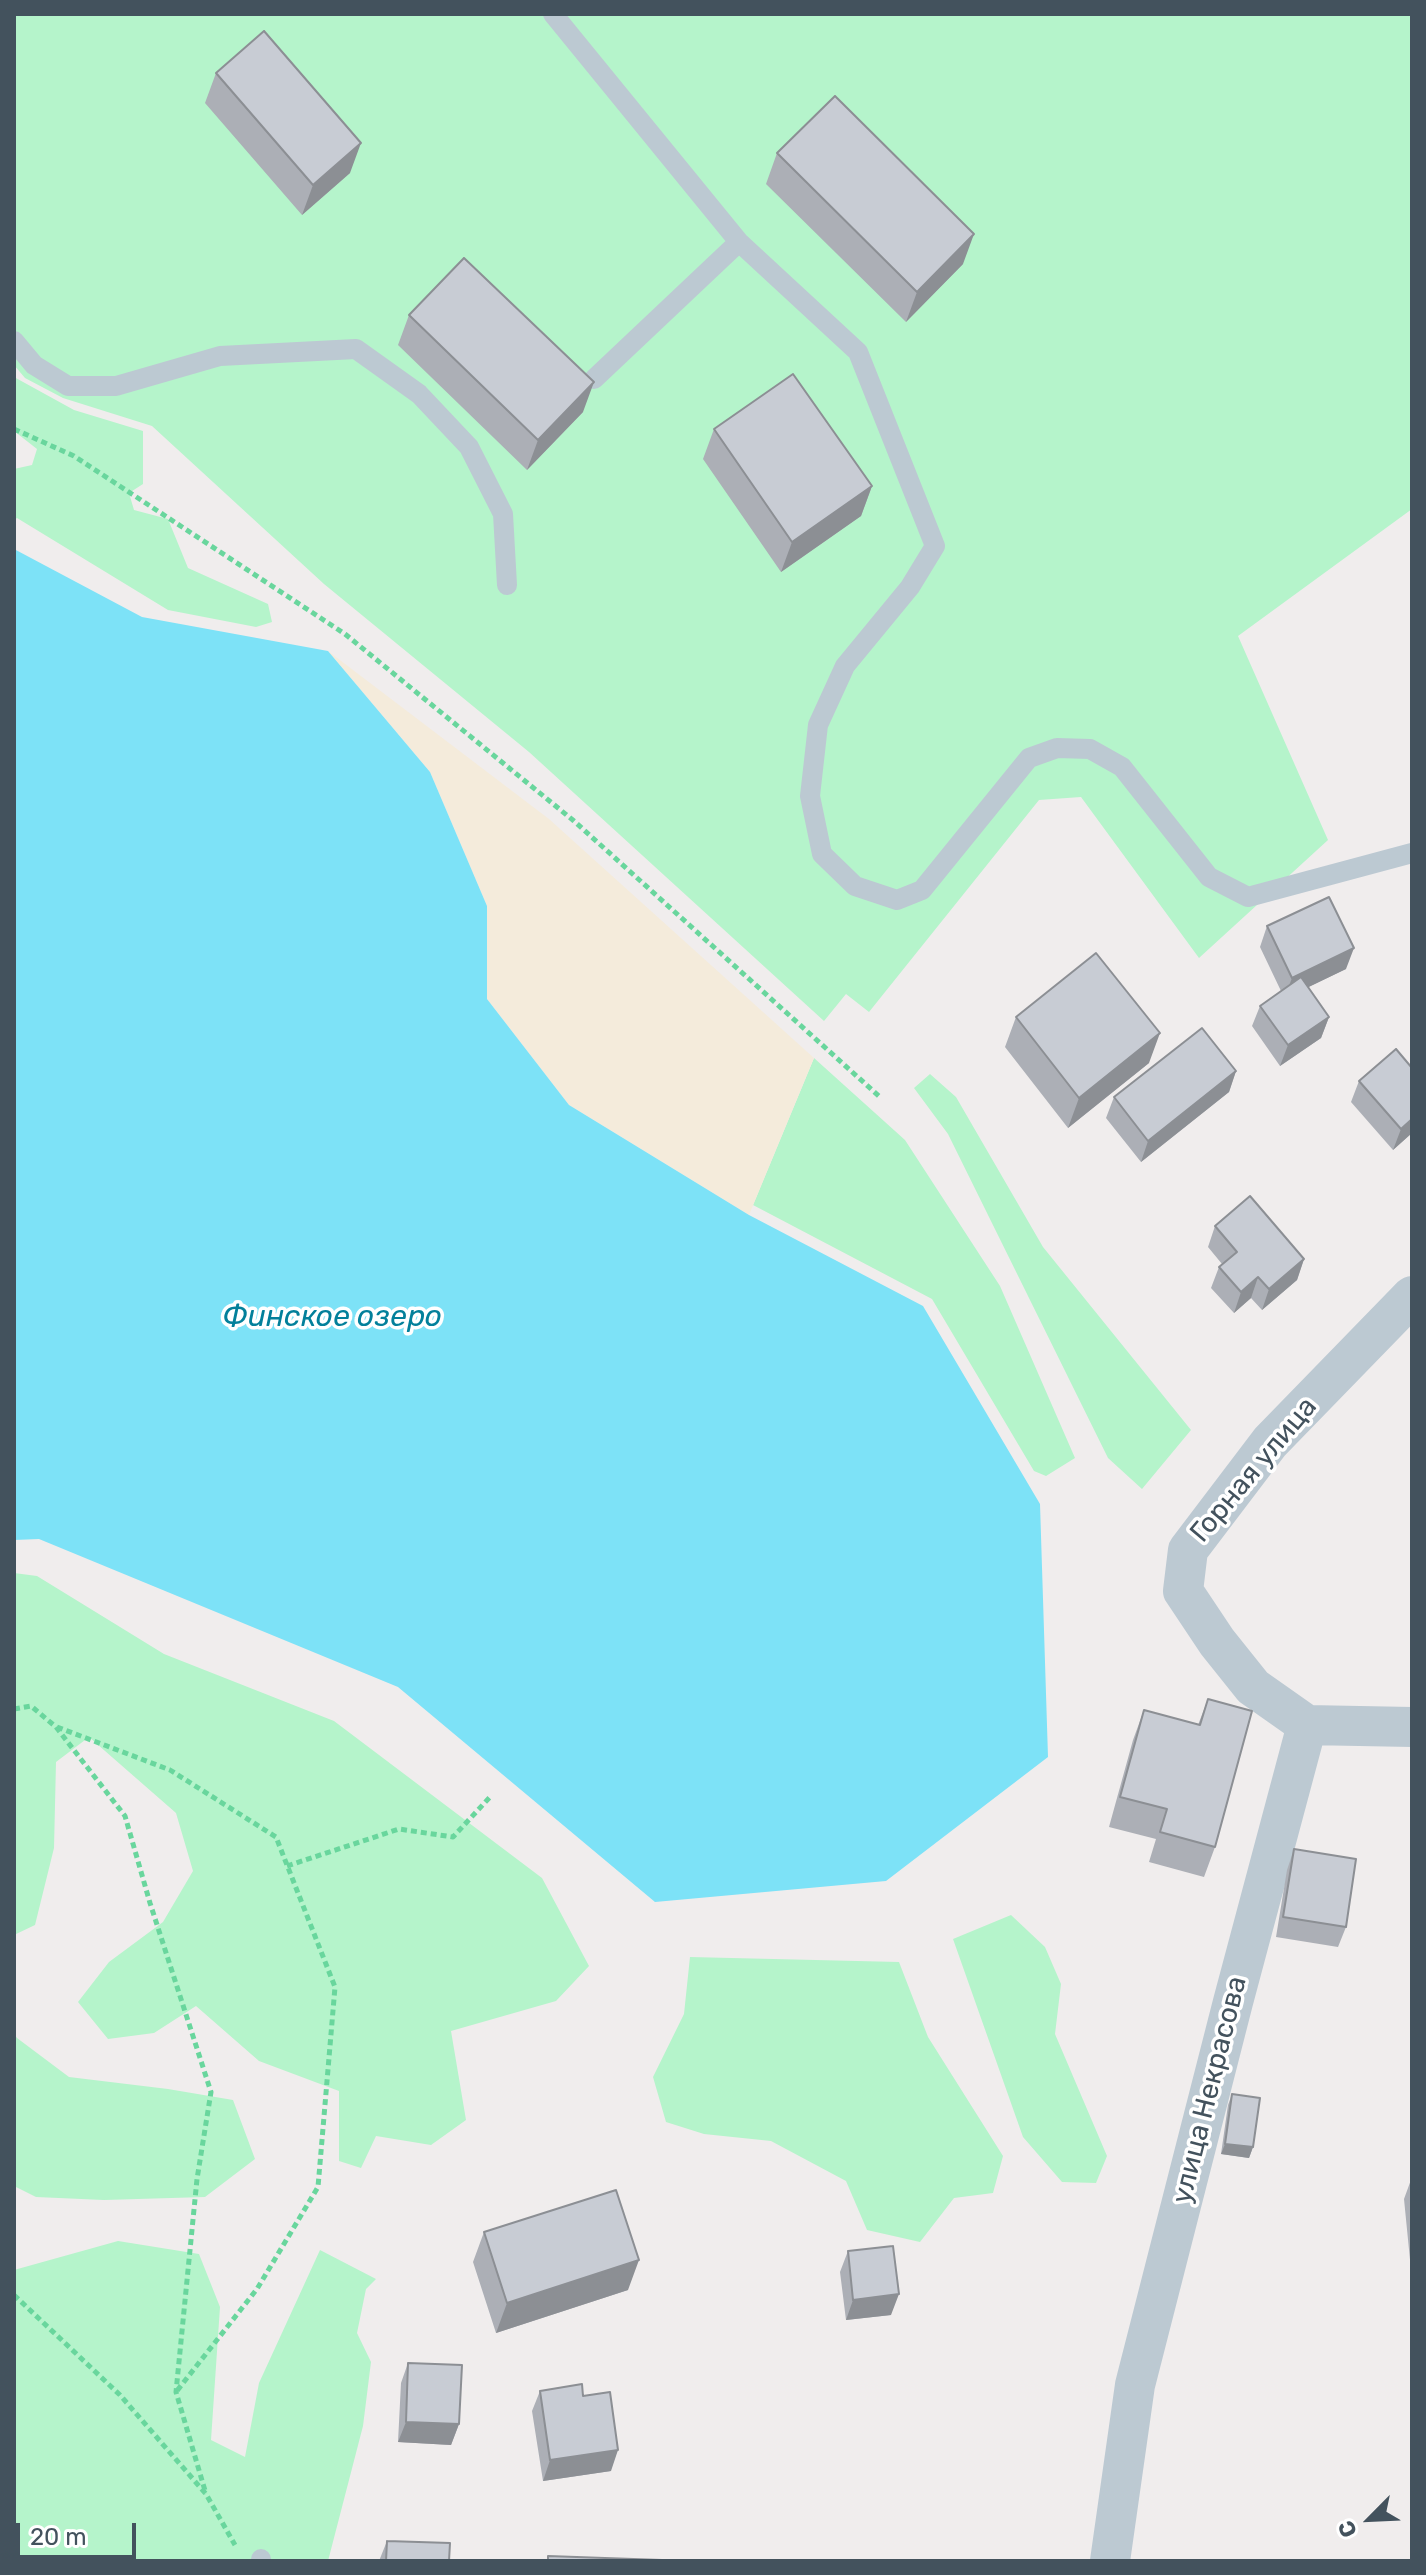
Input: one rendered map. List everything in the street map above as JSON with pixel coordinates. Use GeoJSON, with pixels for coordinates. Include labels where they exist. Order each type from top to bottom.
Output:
{"type":"FeatureCollection","features":[{"type":"Feature","properties":{"kind":"street","name":"Горная улица"},"geometry":{"type":"LineString","coordinates":[[1307,1725],[1253,1687],[1217,1642],[1183,1591],[1188,1550],[1270,1442],[1412,1296]]}},
{"type":"Feature","properties":{"kind":"street"},"geometry":{"type":"LineString","coordinates":[[1307,1725],[1412,1727]]}},
{"type":"Feature","properties":{"kind":"street","name":"улица Некрасова"},"geometry":{"type":"LineString","coordinates":[[1110,2561],[1135,2385],[1307,1725]]}},
{"type":"Feature","properties":{"kind":"lane"},"geometry":{"type":"LineString","coordinates":[[553,14],[739,242],[858,352],[935,546],[910,587],[845,666],[818,725],[810,796],[822,854],[855,886],[897,900],[922,890],[1029,758],[1057,748],[1090,749],[1122,767],[1209,877],[1248,897],[1412,853]]}},
{"type":"Feature","properties":{"kind":"lane"},"geometry":{"type":"LineString","coordinates":[[594,379],[739,242]]}},
{"type":"Feature","properties":{"kind":"lane"},"geometry":{"type":"LineString","coordinates":[[14,341],[34,365],[68,386],[116,386],[220,356],[356,349],[419,394],[469,447],[503,514],[507,585]]}},
{"type":"Feature","properties":{"kind":"path"},"geometry":{"type":"LineString","coordinates":[[14,429],[74,456],[345,634],[574,821],[881,1098]]}},
{"type":"Feature","properties":{"kind":"path"},"geometry":{"type":"LineString","coordinates":[[14,1709],[31,1706],[56,1727],[125,1816],[211,2092],[197,2179],[176,2392],[206,2494]]}},
{"type":"Feature","properties":{"kind":"path"},"geometry":{"type":"LineString","coordinates":[[56,1727],[170,1770],[276,1837],[335,1987],[318,2187],[257,2289],[176,2392]]}},
{"type":"Feature","properties":{"kind":"path"},"geometry":{"type":"LineString","coordinates":[[287,1866],[399,1829],[453,1837],[490,1797]]}},
{"type":"Feature","properties":{"kind":"path"},"geometry":{"type":"LineString","coordinates":[[14,2295],[120,2395],[206,2494],[236,2548]]}},
{"type":"Feature","properties":{"kind":"green space"},"geometry":{"type":"Polygon","coordinates":[[[14,14],[1412,14],[1412,509],[1238,636],[1328,840],[1199,958],[1081,797],[1039,800],[869,1012],[846,994],[824,1021],[529,752],[324,584],[152,426],[63,398],[25,378],[14,365],[14,14]]]}},
{"type":"Feature","properties":{"kind":"green space"},"geometry":{"type":"Polygon","coordinates":[[[14,377],[74,410],[143,431],[143,484],[129,493],[134,510],[168,519],[188,568],[268,604],[272,622],[256,627],[168,610],[17,518],[14,520],[14,469],[32,465],[37,449],[14,431],[14,377]]]}},
{"type":"Feature","properties":{"kind":"green space"},"geometry":{"type":"Polygon","coordinates":[[[814,1058],[905,1140],[1000,1286],[1075,1458],[1046,1476],[1034,1471],[932,1299],[753,1205],[814,1058]]]}},
{"type":"Feature","properties":{"kind":"green space"},"geometry":{"type":"Polygon","coordinates":[[[930,1074],[956,1097],[1043,1247],[1191,1430],[1142,1489],[1108,1458],[948,1134],[914,1088],[930,1074]]]}},
{"type":"Feature","properties":{"kind":"green space"},"geometry":{"type":"Polygon","coordinates":[[[14,1573],[37,1576],[164,1654],[334,1721],[542,1878],[589,1966],[556,2001],[451,2031],[466,2120],[431,2145],[376,2136],[361,2168],[339,2161],[339,2091],[259,2061],[196,2006],[154,2033],[108,2039],[78,2002],[109,1962],[163,1922],[193,1871],[176,1813],[89,1737],[56,1762],[54,1848],[35,1925],[14,1935],[14,1573]]]}},
{"type":"Feature","properties":{"kind":"green space"},"geometry":{"type":"Polygon","coordinates":[[[1011,1915],[1045,1947],[1061,1984],[1055,2034],[1107,2156],[1096,2183],[1062,2182],[1023,2137],[953,1939],[1011,1915]]]}},
{"type":"Feature","properties":{"kind":"green space"},"geometry":{"type":"Polygon","coordinates":[[[690,1957],[899,1962],[928,2037],[1003,2156],[993,2193],[954,2198],[920,2242],[867,2230],[846,2181],[771,2141],[704,2134],[666,2122],[653,2077],[684,2014],[690,1957]]]}},
{"type":"Feature","properties":{"kind":"green space"},"geometry":{"type":"Polygon","coordinates":[[[14,2034],[69,2077],[233,2100],[255,2159],[205,2197],[104,2200],[36,2197],[14,2186],[14,2034]]]}},
{"type":"Feature","properties":{"kind":"green space"},"geometry":{"type":"Polygon","coordinates":[[[118,2241],[199,2254],[220,2307],[211,2440],[245,2457],[259,2383],[320,2250],[376,2279],[366,2289],[357,2333],[371,2362],[363,2426],[328,2561],[14,2561],[14,2270],[118,2241]]]}},
{"type":"Feature","properties":{"kind":"sand"},"geometry":{"type":"Polygon","coordinates":[[[328,651],[549,819],[814,1058],[749,1215],[569,1105],[487,999],[487,906],[430,772],[328,651]]]}},
{"type":"Feature","properties":{"kind":"water","name":"Финское озеро"},"geometry":{"type":"Polygon","coordinates":[[[14,549],[142,617],[328,651],[430,772],[487,906],[487,999],[569,1105],[749,1215],[923,1306],[1040,1504],[1048,1757],[886,1881],[655,1902],[398,1687],[39,1539],[14,1540],[14,549]]]}},
{"type":"Feature","properties":{"kind":"building"},"geometry":{"type":"Polygon","coordinates":[[[264,31],[361,143],[313,185],[216,73],[264,31]]]}},
{"type":"Feature","properties":{"kind":"building"},"geometry":{"type":"Polygon","coordinates":[[[835,96],[974,234],[917,292],[777,153],[835,96]]]}},
{"type":"Feature","properties":{"kind":"building"},"geometry":{"type":"Polygon","coordinates":[[[464,258],[594,382],[538,440],[409,315],[464,258]]]}},
{"type":"Feature","properties":{"kind":"building"},"geometry":{"type":"Polygon","coordinates":[[[793,374],[872,486],[792,542],[714,429],[793,374]]]}},
{"type":"Feature","properties":{"kind":"building"},"geometry":{"type":"Polygon","coordinates":[[[1329,897],[1354,948],[1292,978],[1267,926],[1329,897]]]}},
{"type":"Feature","properties":{"kind":"building"},"geometry":{"type":"Polygon","coordinates":[[[1096,953],[1160,1033],[1079,1098],[1016,1017],[1096,953]]]}},
{"type":"Feature","properties":{"kind":"building"},"geometry":{"type":"Polygon","coordinates":[[[1301,977],[1329,1017],[1288,1045],[1260,1006],[1301,977]]]}},
{"type":"Feature","properties":{"kind":"building"},"geometry":{"type":"Polygon","coordinates":[[[1202,1028],[1236,1071],[1148,1141],[1114,1097],[1202,1028]]]}},
{"type":"Feature","properties":{"kind":"building"},"geometry":{"type":"Polygon","coordinates":[[[1396,1049],[1412,1068],[1412,1119],[1401,1129],[1359,1081],[1396,1049]]]}},
{"type":"Feature","properties":{"kind":"building"},"geometry":{"type":"Polygon","coordinates":[[[1250,1196],[1304,1259],[1269,1289],[1258,1277],[1241,1292],[1219,1267],[1237,1252],[1215,1226],[1250,1196]]]}},
{"type":"Feature","properties":{"kind":"building"},"geometry":{"type":"Polygon","coordinates":[[[1208,1699],[1252,1711],[1215,1847],[1160,1832],[1167,1809],[1120,1797],[1144,1710],[1200,1725],[1208,1699]]]}},
{"type":"Feature","properties":{"kind":"building"},"geometry":{"type":"Polygon","coordinates":[[[1294,1849],[1356,1859],[1346,1927],[1283,1917],[1294,1849]]]}},
{"type":"Feature","properties":{"kind":"building"},"geometry":{"type":"Polygon","coordinates":[[[1232,2094],[1260,2098],[1253,2147],[1225,2144],[1232,2094]]]}},
{"type":"Feature","properties":{"kind":"building"},"geometry":{"type":"Polygon","coordinates":[[[616,2190],[639,2260],[507,2303],[484,2232],[616,2190]]]}},
{"type":"Feature","properties":{"kind":"building"},"geometry":{"type":"Polygon","coordinates":[[[893,2246],[899,2294],[853,2300],[848,2251],[893,2246]]]}},
{"type":"Feature","properties":{"kind":"building"},"geometry":{"type":"Polygon","coordinates":[[[408,2363],[462,2365],[459,2424],[406,2422],[408,2363]]]}},
{"type":"Feature","properties":{"kind":"building"},"geometry":{"type":"Polygon","coordinates":[[[582,2384],[583,2396],[610,2392],[618,2450],[550,2460],[540,2391],[582,2384]]]}},
{"type":"Feature","properties":{"kind":"building"},"geometry":{"type":"Polygon","coordinates":[[[387,2541],[450,2543],[449,2561],[386,2561],[387,2541]]]}},
{"type":"Feature","properties":{"kind":"building"},"geometry":{"type":"Polygon","coordinates":[[[548,2556],[662,2560],[662,2561],[548,2561],[548,2556]]]}}]}
